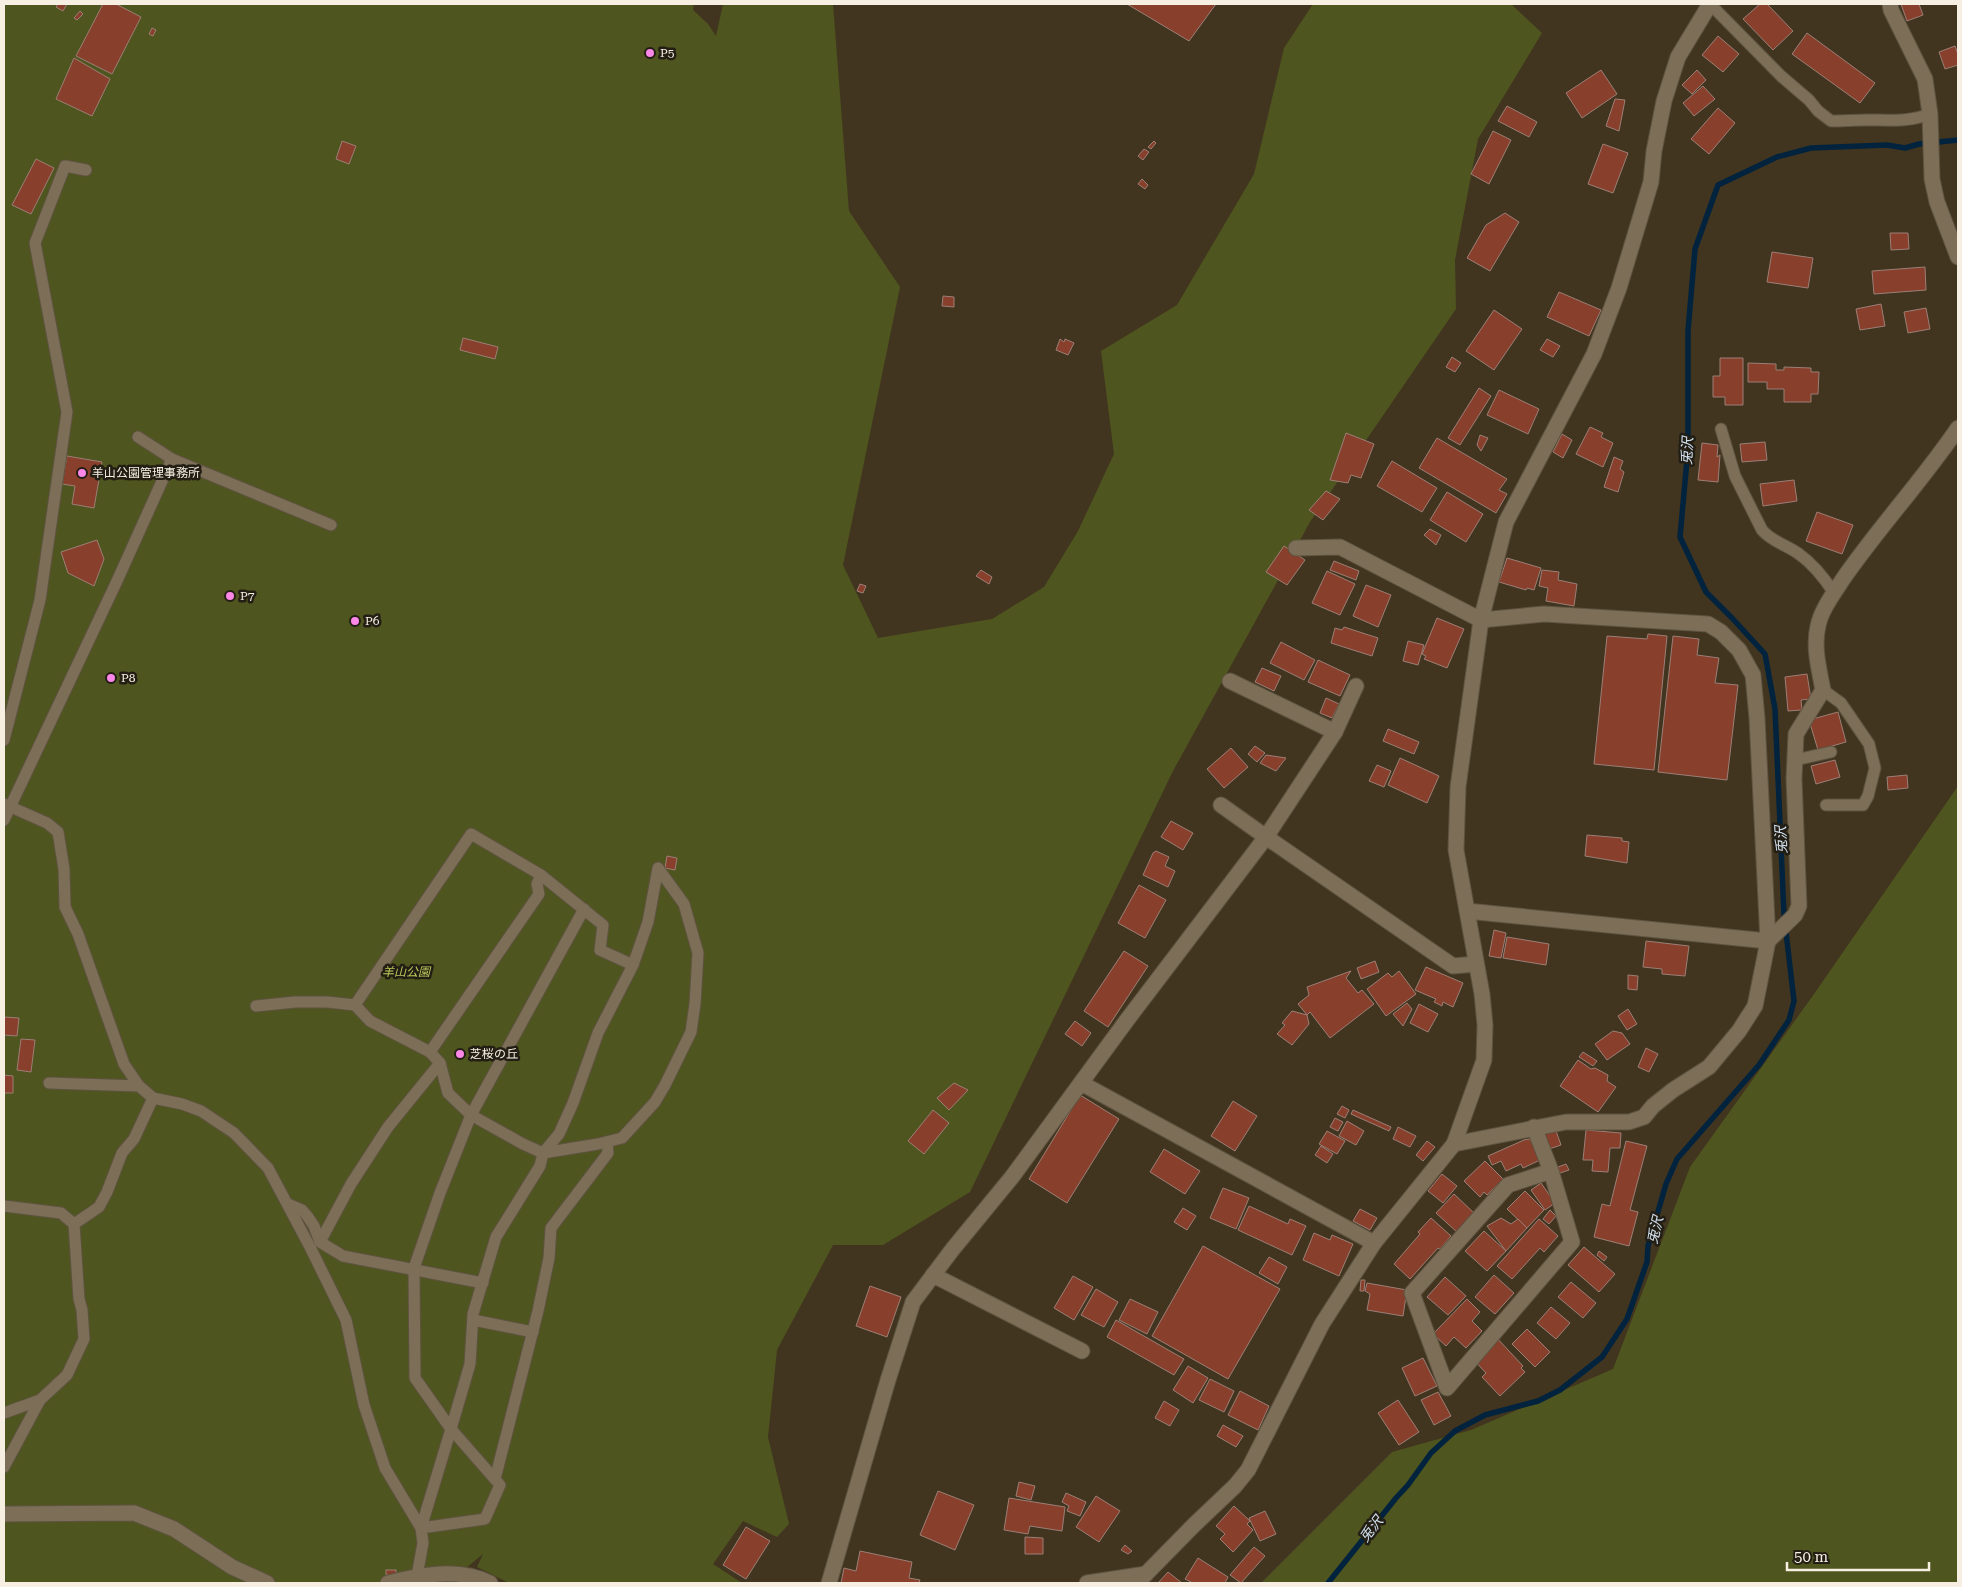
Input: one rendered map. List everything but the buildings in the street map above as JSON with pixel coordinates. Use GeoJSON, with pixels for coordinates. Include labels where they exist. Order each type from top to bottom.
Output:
{"type":"FeatureCollection","features":[{"type":"Feature","properties":{"kind":"street"},"geometry":{"type":"LineString","coordinates":[[1087,1583],[1142,1579],[1235,1486],[1248,1470],[1322,1324],[1374,1243],[1454,1144],[1484,1060],[1485,1025],[1482,994],[1456,850],[1458,786],[1481,620],[1506,522],[1594,354],[1619,288],[1651,182],[1654,151],[1664,101],[1678,57],[1710,4]]}},
{"type":"Feature","properties":{"kind":"street"},"geometry":{"type":"LineString","coordinates":[[1890,4],[1891,10],[1925,79],[1934,187],[1955,237],[1958,257]]}},
{"type":"Feature","properties":{"kind":"street"},"geometry":{"type":"LineString","coordinates":[[1467,911],[1768,941],[1795,915],[1799,906],[1796,734],[1823,690],[1816,643],[1818,624],[1834,593],[1855,562],[1943,451],[1958,428]]}},
{"type":"Feature","properties":{"kind":"street"},"geometry":{"type":"LineString","coordinates":[[1296,548],[1340,546],[1481,620],[1544,614],[1708,624],[1721,632],[1739,650],[1753,675],[1757,718],[1768,941],[1755,1006],[1739,1031],[1709,1067],[1673,1090],[1653,1106],[1644,1117],[1629,1122],[1566,1122],[1454,1144]]}},
{"type":"Feature","properties":{"kind":"street"},"geometry":{"type":"LineString","coordinates":[[1230,681],[1335,732]]}},
{"type":"Feature","properties":{"kind":"street"},"geometry":{"type":"LineString","coordinates":[[829,1583],[888,1380],[913,1302],[1012,1177],[1266,837],[1335,732],[1356,686]]}},
{"type":"Feature","properties":{"kind":"street"},"geometry":{"type":"LineString","coordinates":[[1221,805],[1453,966],[1476,964]]}},
{"type":"Feature","properties":{"kind":"street"},"geometry":{"type":"LineString","coordinates":[[1081,1083],[1374,1243]]}},
{"type":"Feature","properties":{"kind":"street"},"geometry":{"type":"LineString","coordinates":[[1534,1127],[1551,1171],[1572,1242],[1447,1388],[1412,1293],[1508,1184],[1551,1171]]}},
{"type":"Feature","properties":{"kind":"street"},"geometry":{"type":"LineString","coordinates":[[933,1275],[1082,1350]]}},
{"type":"Feature","properties":{"kind":"street"},"geometry":{"type":"LineString","coordinates":[[4,1514],[134,1513],[174,1529],[232,1567],[267,1583]]}},
{"type":"Feature","properties":{"kind":"street"},"geometry":{"type":"LineString","coordinates":[[388,1583],[417,1576],[448,1573],[479,1578],[490,1583]]}},
{"type":"Feature","properties":{"kind":"lane"},"geometry":{"type":"LineString","coordinates":[[1710,4],[1781,76],[1831,121],[1916,120],[1930,122]]}},
{"type":"Feature","properties":{"kind":"lane"},"geometry":{"type":"LineString","coordinates":[[4,740],[40,600],[67,412],[35,243],[65,166],[86,170]]}},
{"type":"Feature","properties":{"kind":"lane"},"geometry":{"type":"LineString","coordinates":[[1721,429],[1735,476],[1762,530],[1768,538],[1800,554],[1824,578],[1834,593]]}},
{"type":"Feature","properties":{"kind":"lane"},"geometry":{"type":"LineString","coordinates":[[138,438],[172,459],[332,525]]}},
{"type":"Feature","properties":{"kind":"lane"},"geometry":{"type":"LineString","coordinates":[[4,820],[7,805],[117,581],[172,459]]}},
{"type":"Feature","properties":{"kind":"lane"},"geometry":{"type":"LineString","coordinates":[[1823,690],[1841,703],[1869,744],[1875,768],[1868,796],[1863,804],[1826,805]]}},
{"type":"Feature","properties":{"kind":"lane"},"geometry":{"type":"LineString","coordinates":[[1795,760],[1831,752]]}},
{"type":"Feature","properties":{"kind":"lane"},"geometry":{"type":"LineString","coordinates":[[7,805],[47,822],[58,832],[64,869],[65,907],[78,934],[124,1064],[139,1086],[153,1098],[182,1104],[201,1111],[234,1133],[268,1168],[288,1204],[346,1320],[364,1405],[385,1468],[421,1528],[424,1543],[417,1576]]}},
{"type":"Feature","properties":{"kind":"lane"},"geometry":{"type":"LineString","coordinates":[[355,1005],[470,834],[541,875],[584,908],[603,925],[600,950],[633,965]]}},
{"type":"Feature","properties":{"kind":"lane"},"geometry":{"type":"LineString","coordinates":[[256,1006],[295,1002],[327,1002],[355,1005],[370,1021],[430,1052],[440,1063],[448,1094],[471,1115],[523,1144],[543,1153],[607,1142],[622,1138],[655,1102],[691,1032],[695,1004],[698,953],[684,904],[658,868],[648,922],[633,965],[598,1033],[573,1103],[559,1134],[543,1153],[540,1166],[496,1237],[473,1320],[470,1364],[421,1528]]}},
{"type":"Feature","properties":{"kind":"lane"},"geometry":{"type":"LineString","coordinates":[[430,1052],[539,894],[537,884],[541,875]]}},
{"type":"Feature","properties":{"kind":"lane"},"geometry":{"type":"LineString","coordinates":[[421,1528],[485,1519],[500,1485],[451,1429],[415,1378],[414,1268],[440,1193],[471,1115],[584,908]]}},
{"type":"Feature","properties":{"kind":"lane"},"geometry":{"type":"LineString","coordinates":[[320,1242],[351,1184],[388,1127],[440,1063]]}},
{"type":"Feature","properties":{"kind":"lane"},"geometry":{"type":"LineString","coordinates":[[49,1083],[139,1086]]}},
{"type":"Feature","properties":{"kind":"lane"},"geometry":{"type":"LineString","coordinates":[[74,1224],[100,1207],[122,1153],[134,1139],[153,1098]]}},
{"type":"Feature","properties":{"kind":"lane"},"geometry":{"type":"LineString","coordinates":[[495,1479],[533,1332],[549,1258],[551,1228],[608,1153],[607,1142]]}},
{"type":"Feature","properties":{"kind":"lane"},"geometry":{"type":"LineString","coordinates":[[288,1204],[302,1210],[308,1217],[314,1226],[320,1242],[343,1256],[483,1282]]}},
{"type":"Feature","properties":{"kind":"lane"},"geometry":{"type":"LineString","coordinates":[[4,1206],[61,1213],[74,1224],[79,1299],[82,1310],[84,1339],[67,1375],[40,1400],[4,1467]]}},
{"type":"Feature","properties":{"kind":"lane"},"geometry":{"type":"LineString","coordinates":[[473,1320],[533,1332]]}},
{"type":"Feature","properties":{"kind":"lane"},"geometry":{"type":"LineString","coordinates":[[4,1413],[40,1400]]}},
{"type":"Feature","properties":{"kind":"green space","name":"羊山公園"},"geometry":{"type":"Polygon","coordinates":[[[4,4],[694,4],[693,10],[708,24],[716,36],[723,4],[833,4],[849,211],[900,287],[843,565],[878,638],[992,619],[1044,587],[1078,531],[1114,454],[1101,351],[1177,305],[1254,174],[1284,48],[1313,4],[1511,4],[1542,33],[1478,139],[1455,260],[1456,309],[1310,522],[1173,771],[970,1192],[883,1245],[833,1245],[777,1350],[768,1437],[789,1524],[777,1537],[743,1521],[713,1564],[742,1583],[509,1583],[477,1567],[483,1554],[448,1583],[4,1583],[4,4]]]}},
{"type":"Feature","properties":{"kind":"green space"},"geometry":{"type":"Polygon","coordinates":[[[1958,786],[1958,1583],[1261,1583],[1392,1452],[1471,1430],[1613,1369],[1690,1167],[1814,994],[1958,786]]]}},
{"type":"Feature","properties":{"kind":"waterway","name":"兎沢"},"geometry":{"type":"LineString","coordinates":[[1328,1583],[1408,1485],[1431,1453],[1455,1431],[1485,1415],[1538,1401],[1560,1390],[1602,1357],[1627,1319],[1647,1262],[1648,1246],[1666,1184],[1677,1159],[1759,1065],[1789,1020],[1794,1001],[1784,915],[1775,709],[1765,654],[1706,592],[1680,537],[1688,449],[1688,331],[1695,249],[1718,185],[1777,157],[1811,148],[1887,145],[1905,148],[1919,144],[1958,140]]}},
{"type":"Feature","properties":{"kind":"place","name":"P5"},"geometry":{"type":"Point","coordinates":[650,53]}},
{"type":"Feature","properties":{"kind":"place","name":"羊山公園管理事務所"},"geometry":{"type":"Point","coordinates":[82,473]}},
{"type":"Feature","properties":{"kind":"place","name":"P7"},"geometry":{"type":"Point","coordinates":[230,596]}},
{"type":"Feature","properties":{"kind":"place","name":"P6"},"geometry":{"type":"Point","coordinates":[355,621]}},
{"type":"Feature","properties":{"kind":"place","name":"P8"},"geometry":{"type":"Point","coordinates":[111,678]}},
{"type":"Feature","properties":{"kind":"place","name":"芝桜の丘"},"geometry":{"type":"Point","coordinates":[460,1054]}}]}
